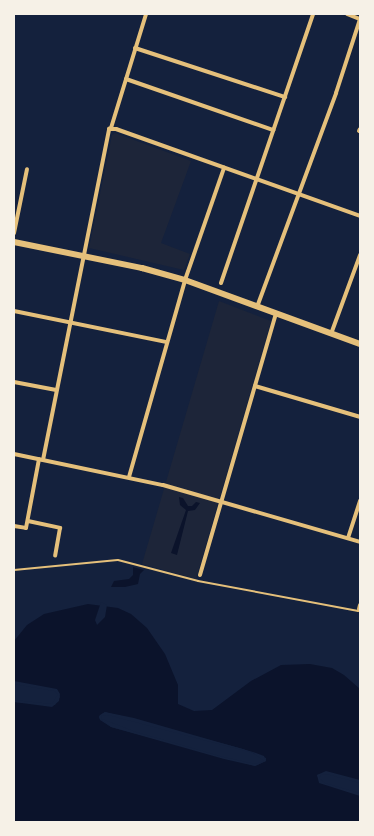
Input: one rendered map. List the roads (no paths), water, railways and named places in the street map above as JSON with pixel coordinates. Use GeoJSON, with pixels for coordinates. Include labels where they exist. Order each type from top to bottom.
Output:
{"type":"FeatureCollection","features":[{"type":"Feature","properties":{"kind":"main road"},"geometry":{"type":"LineString","coordinates":[[14,242],[185,280],[360,344]]}},
{"type":"Feature","properties":{"kind":"street"},"geometry":{"type":"LineString","coordinates":[[14,526],[25,528],[28,521],[56,390],[107,134],[111,128],[146,14]]}},
{"type":"Feature","properties":{"kind":"street"},"geometry":{"type":"LineString","coordinates":[[221,283],[313,14]]}},
{"type":"Feature","properties":{"kind":"street"},"geometry":{"type":"LineString","coordinates":[[257,306],[299,195],[360,19],[347,14]]}},
{"type":"Feature","properties":{"kind":"street"},"geometry":{"type":"LineString","coordinates":[[135,48],[285,97]]}},
{"type":"Feature","properties":{"kind":"street"},"geometry":{"type":"LineString","coordinates":[[126,79],[273,130]]}},
{"type":"Feature","properties":{"kind":"street"},"geometry":{"type":"LineString","coordinates":[[111,128],[360,216]]}},
{"type":"Feature","properties":{"kind":"street"},"geometry":{"type":"LineString","coordinates":[[128,477],[185,280],[224,168]]}},
{"type":"Feature","properties":{"kind":"street"},"geometry":{"type":"LineString","coordinates":[[14,233],[27,169]]}},
{"type":"Feature","properties":{"kind":"street"},"geometry":{"type":"LineString","coordinates":[[331,334],[360,255]]}},
{"type":"Feature","properties":{"kind":"street"},"geometry":{"type":"LineString","coordinates":[[14,311],[167,342]]}},
{"type":"Feature","properties":{"kind":"street"},"geometry":{"type":"LineString","coordinates":[[200,575],[276,314]]}},
{"type":"Feature","properties":{"kind":"street"},"geometry":{"type":"LineString","coordinates":[[14,382],[56,390]]}},
{"type":"Feature","properties":{"kind":"street"},"geometry":{"type":"LineString","coordinates":[[255,386],[360,417]]}},
{"type":"Feature","properties":{"kind":"street"},"geometry":{"type":"LineString","coordinates":[[14,454],[128,477],[222,501],[360,542]]}},
{"type":"Feature","properties":{"kind":"street"},"geometry":{"type":"LineString","coordinates":[[348,538],[360,501]]}},
{"type":"Feature","properties":{"kind":"street"},"geometry":{"type":"LineString","coordinates":[[28,521],[60,528],[54,556]]}},
{"type":"Feature","properties":{"kind":"lane"},"geometry":{"type":"LineString","coordinates":[[14,570],[118,560],[198,581],[359,609]]}}]}
